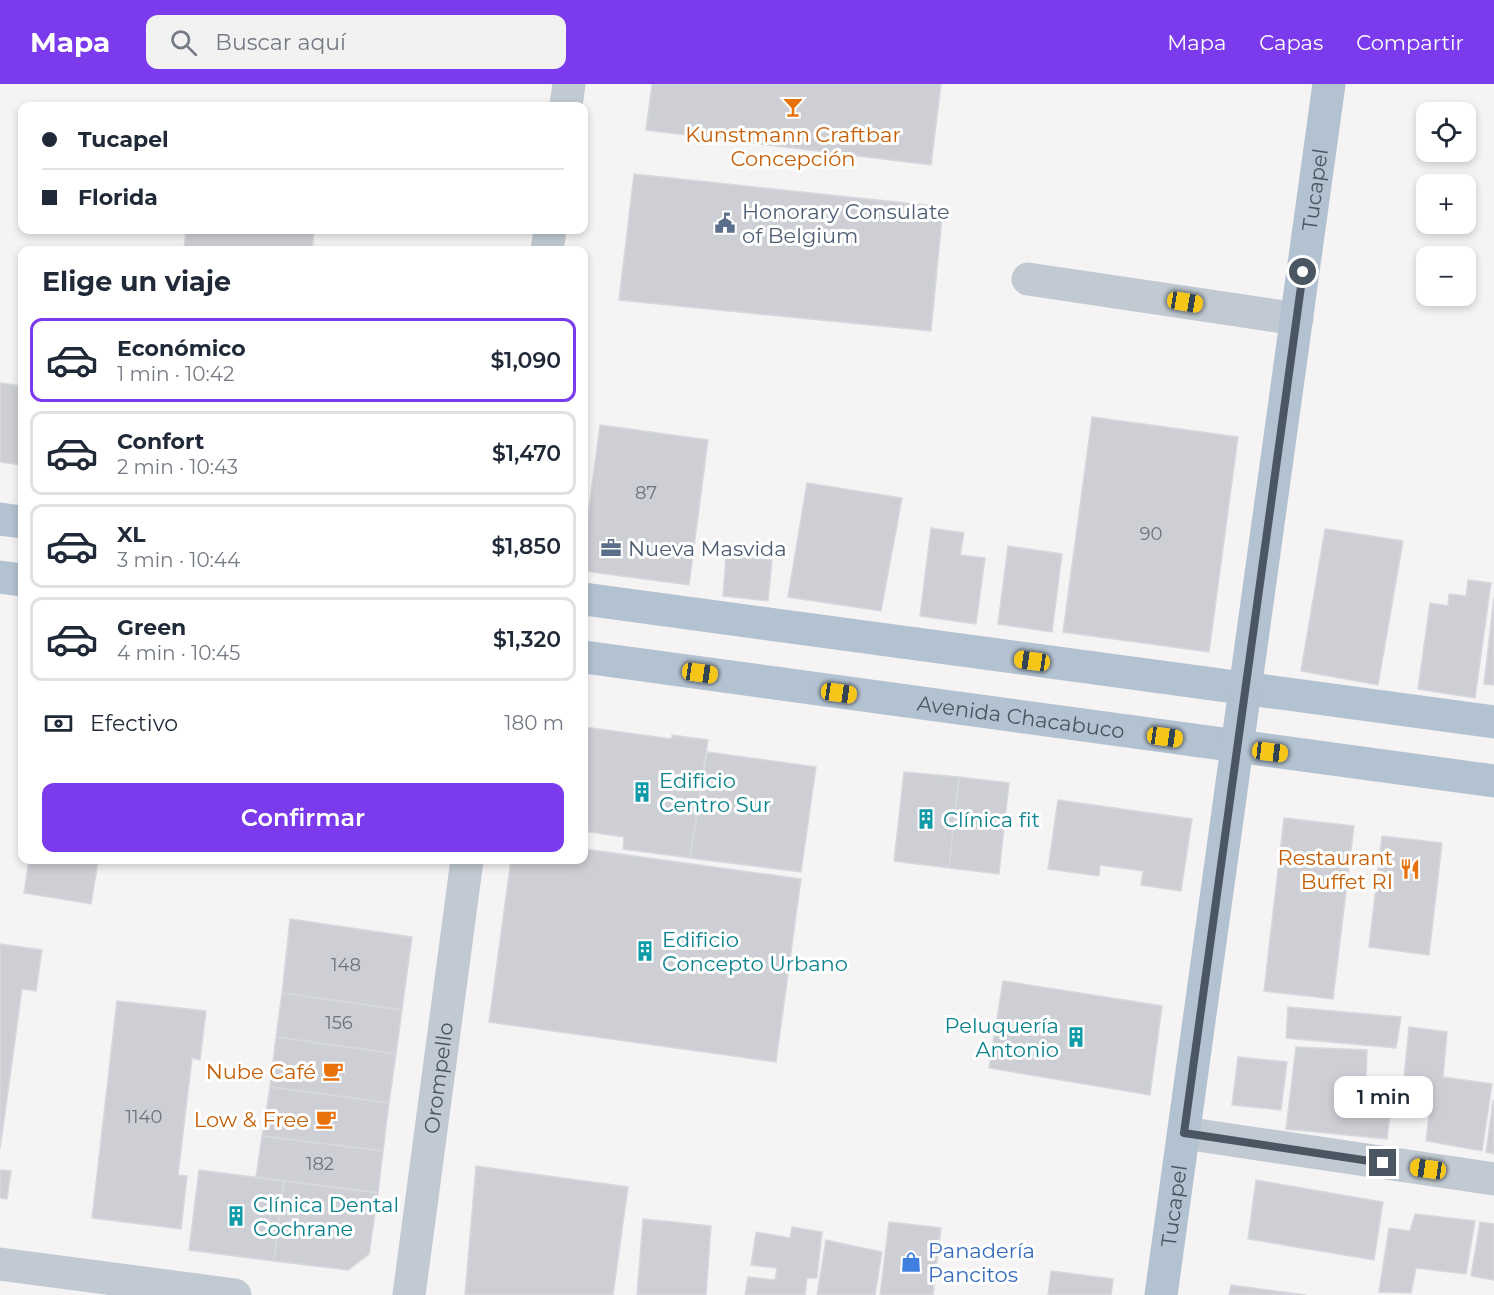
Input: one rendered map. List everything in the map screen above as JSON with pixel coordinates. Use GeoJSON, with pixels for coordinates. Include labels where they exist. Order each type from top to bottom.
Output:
{"type":"FeatureCollection","features":[{"type":"Feature","properties":{"kind":"main road","name":"Tucapel"},"geometry":{"type":"LineString","coordinates":[[1161,1295],[1329,84]]}},
{"type":"Feature","properties":{"kind":"main road"},"geometry":{"type":"LineString","coordinates":[[0,519],[18,521]]}},
{"type":"Feature","properties":{"kind":"main road"},"geometry":{"type":"LineString","coordinates":[[0,577],[18,579]]}},
{"type":"Feature","properties":{"kind":"main road"},"geometry":{"type":"LineString","coordinates":[[588,600],[1494,722]]}},
{"type":"Feature","properties":{"kind":"main road","name":"Avenida Chacabuco"},"geometry":{"type":"LineString","coordinates":[[588,658],[1494,781]]}},
{"type":"Feature","properties":{"kind":"street"},"geometry":{"type":"LineString","coordinates":[[566,102],[568,84]]}},
{"type":"Feature","properties":{"kind":"street"},"geometry":{"type":"LineString","coordinates":[[1028,279],[1297,320]]}},
{"type":"Feature","properties":{"kind":"street","name":"Orompello"},"geometry":{"type":"LineString","coordinates":[[409,1295],[466,864]]}},
{"type":"Feature","properties":{"kind":"street"},"geometry":{"type":"LineString","coordinates":[[1184,1133],[1494,1179]]}},
{"type":"Feature","properties":{"kind":"street"},"geometry":{"type":"LineString","coordinates":[[0,1264],[235,1295]]}},
{"type":"Feature","properties":{"kind":"building","name":"Kunstmann Craftbar Concepción"},"geometry":{"type":"Polygon","coordinates":[[[652,84],[941,84],[931,165],[646,130],[652,84]]]}},
{"type":"Feature","properties":{"kind":"building"},"geometry":{"type":"Polygon","coordinates":[[[634,174],[943,207],[931,331],[619,300],[634,174]]]}},
{"type":"Feature","properties":{"kind":"building"},"geometry":{"type":"Polygon","coordinates":[[[186,234],[314,234],[312,246],[184,246],[186,234]]]}},
{"type":"Feature","properties":{"kind":"building"},"geometry":{"type":"Polygon","coordinates":[[[0,383],[18,385],[18,464],[0,462],[0,383]]]}},
{"type":"Feature","properties":{"kind":"building"},"geometry":{"type":"Polygon","coordinates":[[[1092,417],[1238,437],[1209,652],[1063,632],[1092,417]]]}},
{"type":"Feature","properties":{"kind":"building"},"geometry":{"type":"Polygon","coordinates":[[[600,425],[708,440],[689,585],[588,572],[588,516],[600,425]]]}},
{"type":"Feature","properties":{"kind":"building"},"geometry":{"type":"Polygon","coordinates":[[[807,483],[902,498],[881,611],[788,597],[807,483]]]}},
{"type":"Feature","properties":{"kind":"building"},"geometry":{"type":"Polygon","coordinates":[[[931,528],[964,533],[960,555],[985,558],[976,624],[920,616],[931,528]]]}},
{"type":"Feature","properties":{"kind":"building"},"geometry":{"type":"Polygon","coordinates":[[[1325,529],[1403,541],[1378,685],[1301,671],[1325,529]]]}},
{"type":"Feature","properties":{"kind":"building"},"geometry":{"type":"Polygon","coordinates":[[[1008,546],[1062,554],[1052,632],[998,624],[1008,546]]]}},
{"type":"Feature","properties":{"kind":"building"},"geometry":{"type":"Polygon","coordinates":[[[726,555],[772,560],[768,601],[723,596],[726,555]]]}},
{"type":"Feature","properties":{"kind":"building"},"geometry":{"type":"Polygon","coordinates":[[[1468,580],[1491,583],[1475,698],[1418,689],[1430,603],[1448,606],[1449,594],[1466,596],[1468,580]]]}},
{"type":"Feature","properties":{"kind":"building"},"geometry":{"type":"Polygon","coordinates":[[[1494,597],[1494,685],[1484,684],[1494,597]]]}},
{"type":"Feature","properties":{"kind":"building","name":"Edificio Centro Sur"},"geometry":{"type":"Polygon","coordinates":[[[588,728],[672,739],[672,735],[708,740],[690,858],[623,849],[624,837],[588,832],[588,728]]]}},
{"type":"Feature","properties":{"kind":"building"},"geometry":{"type":"Polygon","coordinates":[[[707,752],[816,767],[801,872],[690,858],[707,752]]]}},
{"type":"Feature","properties":{"kind":"building","name":"Clínica fit"},"geometry":{"type":"Polygon","coordinates":[[[904,772],[959,777],[949,868],[894,861],[904,772]]]}},
{"type":"Feature","properties":{"kind":"building"},"geometry":{"type":"Polygon","coordinates":[[[959,777],[1009,783],[999,874],[949,868],[959,777]]]}},
{"type":"Feature","properties":{"kind":"building"},"geometry":{"type":"Polygon","coordinates":[[[1058,800],[1192,819],[1181,891],[1141,885],[1143,871],[1100,865],[1099,876],[1048,869],[1058,800]]]}},
{"type":"Feature","properties":{"kind":"building"},"geometry":{"type":"Polygon","coordinates":[[[1284,818],[1354,826],[1333,999],[1264,991],[1284,818]]]}},
{"type":"Feature","properties":{"kind":"building"},"geometry":{"type":"Polygon","coordinates":[[[1382,836],[1442,843],[1429,955],[1369,947],[1382,836]]]}},
{"type":"Feature","properties":{"kind":"building","name":"Edificio Concepto Urbano"},"geometry":{"type":"Polygon","coordinates":[[[588,850],[801,879],[776,1062],[489,1022],[510,864],[588,864],[588,850]]]}},
{"type":"Feature","properties":{"kind":"building"},"geometry":{"type":"Polygon","coordinates":[[[28,864],[98,864],[91,904],[24,893],[28,864]]]}},
{"type":"Feature","properties":{"kind":"building"},"geometry":{"type":"Polygon","coordinates":[[[290,919],[412,937],[402,1010],[282,993],[290,919]]]}},
{"type":"Feature","properties":{"kind":"building"},"geometry":{"type":"Polygon","coordinates":[[[0,944],[42,950],[36,991],[22,989],[0,1149],[0,944]]]}},
{"type":"Feature","properties":{"kind":"building","name":"Peluquería Antonio"},"geometry":{"type":"Polygon","coordinates":[[[1003,981],[1162,1006],[1150,1095],[989,1068],[1003,981]]]}},
{"type":"Feature","properties":{"kind":"building"},"geometry":{"type":"Polygon","coordinates":[[[282,993],[402,1010],[396,1054],[276,1037],[282,993]]]}},
{"type":"Feature","properties":{"kind":"building"},"geometry":{"type":"Polygon","coordinates":[[[117,1001],[206,1011],[200,1060],[192,1058],[178,1175],[187,1176],[181,1229],[92,1218],[117,1001]]]}},
{"type":"Feature","properties":{"kind":"building"},"geometry":{"type":"Polygon","coordinates":[[[1288,1007],[1401,1017],[1396,1048],[1286,1038],[1288,1007]]]}},
{"type":"Feature","properties":{"kind":"building"},"geometry":{"type":"Polygon","coordinates":[[[1409,1027],[1447,1032],[1443,1077],[1492,1084],[1482,1151],[1426,1141],[1429,1115],[1401,1108],[1409,1027]]]}},
{"type":"Feature","properties":{"kind":"building","name":"Nube Café"},"geometry":{"type":"Polygon","coordinates":[[[276,1037],[396,1054],[389,1103],[270,1087],[276,1037]]]}},
{"type":"Feature","properties":{"kind":"building"},"geometry":{"type":"Polygon","coordinates":[[[1296,1047],[1367,1050],[1366,1080],[1394,1083],[1387,1139],[1286,1129],[1296,1047]]]}},
{"type":"Feature","properties":{"kind":"building"},"geometry":{"type":"Polygon","coordinates":[[[1238,1057],[1287,1062],[1281,1110],[1232,1105],[1238,1057]]]}},
{"type":"Feature","properties":{"kind":"building","name":"Low & Free"},"geometry":{"type":"Polygon","coordinates":[[[270,1087],[389,1103],[383,1151],[262,1136],[270,1087]]]}},
{"type":"Feature","properties":{"kind":"building"},"geometry":{"type":"Polygon","coordinates":[[[1494,1101],[1494,1154],[1486,1152],[1494,1101]]]}},
{"type":"Feature","properties":{"kind":"building","name":"Clínica Dental Cochrane"},"geometry":{"type":"Polygon","coordinates":[[[262,1136],[383,1151],[378,1193],[256,1177],[262,1136]]]}},
{"type":"Feature","properties":{"kind":"building"},"geometry":{"type":"Polygon","coordinates":[[[476,1166],[628,1187],[613,1295],[465,1295],[476,1166]]]}},
{"type":"Feature","properties":{"kind":"building"},"geometry":{"type":"Polygon","coordinates":[[[0,1170],[11,1171],[7,1199],[0,1198],[0,1170]]]}},
{"type":"Feature","properties":{"kind":"building","name":"Clínica Dental Cochrane"},"geometry":{"type":"Polygon","coordinates":[[[199,1170],[284,1181],[274,1261],[189,1250],[199,1170]]]}},
{"type":"Feature","properties":{"kind":"building"},"geometry":{"type":"Polygon","coordinates":[[[1256,1180],[1383,1202],[1374,1260],[1248,1239],[1256,1180]]]}},
{"type":"Feature","properties":{"kind":"building"},"geometry":{"type":"Polygon","coordinates":[[[284,1181],[378,1193],[369,1254],[348,1270],[274,1261],[284,1181]]]}},
{"type":"Feature","properties":{"kind":"building"},"geometry":{"type":"Polygon","coordinates":[[[1415,1214],[1475,1221],[1466,1274],[1416,1268],[1411,1293],[1379,1292],[1389,1228],[1410,1231],[1415,1214]]]}},
{"type":"Feature","properties":{"kind":"building"},"geometry":{"type":"Polygon","coordinates":[[[643,1219],[711,1226],[706,1295],[637,1295],[643,1219]]]}},
{"type":"Feature","properties":{"kind":"building","name":"Panadería Pancitos"},"geometry":{"type":"Polygon","coordinates":[[[889,1222],[941,1228],[933,1295],[880,1295],[889,1222]]]}},
{"type":"Feature","properties":{"kind":"building"},"geometry":{"type":"Polygon","coordinates":[[[1480,1222],[1494,1224],[1494,1280],[1471,1276],[1480,1222]]]}},
{"type":"Feature","properties":{"kind":"building"},"geometry":{"type":"Polygon","coordinates":[[[792,1227],[822,1232],[817,1278],[807,1278],[805,1295],[745,1295],[748,1277],[775,1280],[777,1268],[751,1265],[756,1232],[790,1238],[792,1227]]]}},
{"type":"Feature","properties":{"kind":"building"},"geometry":{"type":"Polygon","coordinates":[[[826,1240],[882,1252],[875,1295],[817,1295],[826,1240]]]}},
{"type":"Feature","properties":{"kind":"building"},"geometry":{"type":"Polygon","coordinates":[[[1051,1271],[1113,1279],[1111,1295],[1048,1295],[1051,1271]]]}},
{"type":"Feature","properties":{"kind":"building"},"geometry":{"type":"Polygon","coordinates":[[[1231,1285],[1306,1295],[1229,1295],[1231,1285]]]}},
{"type":"Feature","properties":{"kind":"place","name":"Kunstmann Craftbar Concepción"},"geometry":{"type":"Point","coordinates":[793,107]}},
{"type":"Feature","properties":{"kind":"place","name":"Honorary Consulate of Belgium"},"geometry":{"type":"Point","coordinates":[725,223]}},
{"type":"Feature","properties":{"kind":"place","name":"Nueva Masvida"},"geometry":{"type":"Point","coordinates":[611,548]}},
{"type":"Feature","properties":{"kind":"place","name":"Edificio Centro Sur"},"geometry":{"type":"Point","coordinates":[642,792]}},
{"type":"Feature","properties":{"kind":"place","name":"Clínica fit"},"geometry":{"type":"Point","coordinates":[926,819]}},
{"type":"Feature","properties":{"kind":"place","name":"Restaurant Buffet RI"},"geometry":{"type":"Point","coordinates":[1410,869]}},
{"type":"Feature","properties":{"kind":"place","name":"Edificio Concepto Urbano"},"geometry":{"type":"Point","coordinates":[645,951]}},
{"type":"Feature","properties":{"kind":"place","name":"Peluquería Antonio"},"geometry":{"type":"Point","coordinates":[1076,1037]}},
{"type":"Feature","properties":{"kind":"place","name":"Nube Café"},"geometry":{"type":"Point","coordinates":[333,1071]}},
{"type":"Feature","properties":{"kind":"place","name":"Low & Free"},"geometry":{"type":"Point","coordinates":[326,1119]}},
{"type":"Feature","properties":{"kind":"place","name":"Clínica Dental Cochrane"},"geometry":{"type":"Point","coordinates":[236,1216]}},
{"type":"Feature","properties":{"kind":"place","name":"Panadería Pancitos"},"geometry":{"type":"Point","coordinates":[911,1262]}},
{"type":"Feature","properties":{"kind":"route"},"geometry":{"type":"LineString","coordinates":[[1303,272],[1184,1133],[1383,1163]]}}]}
